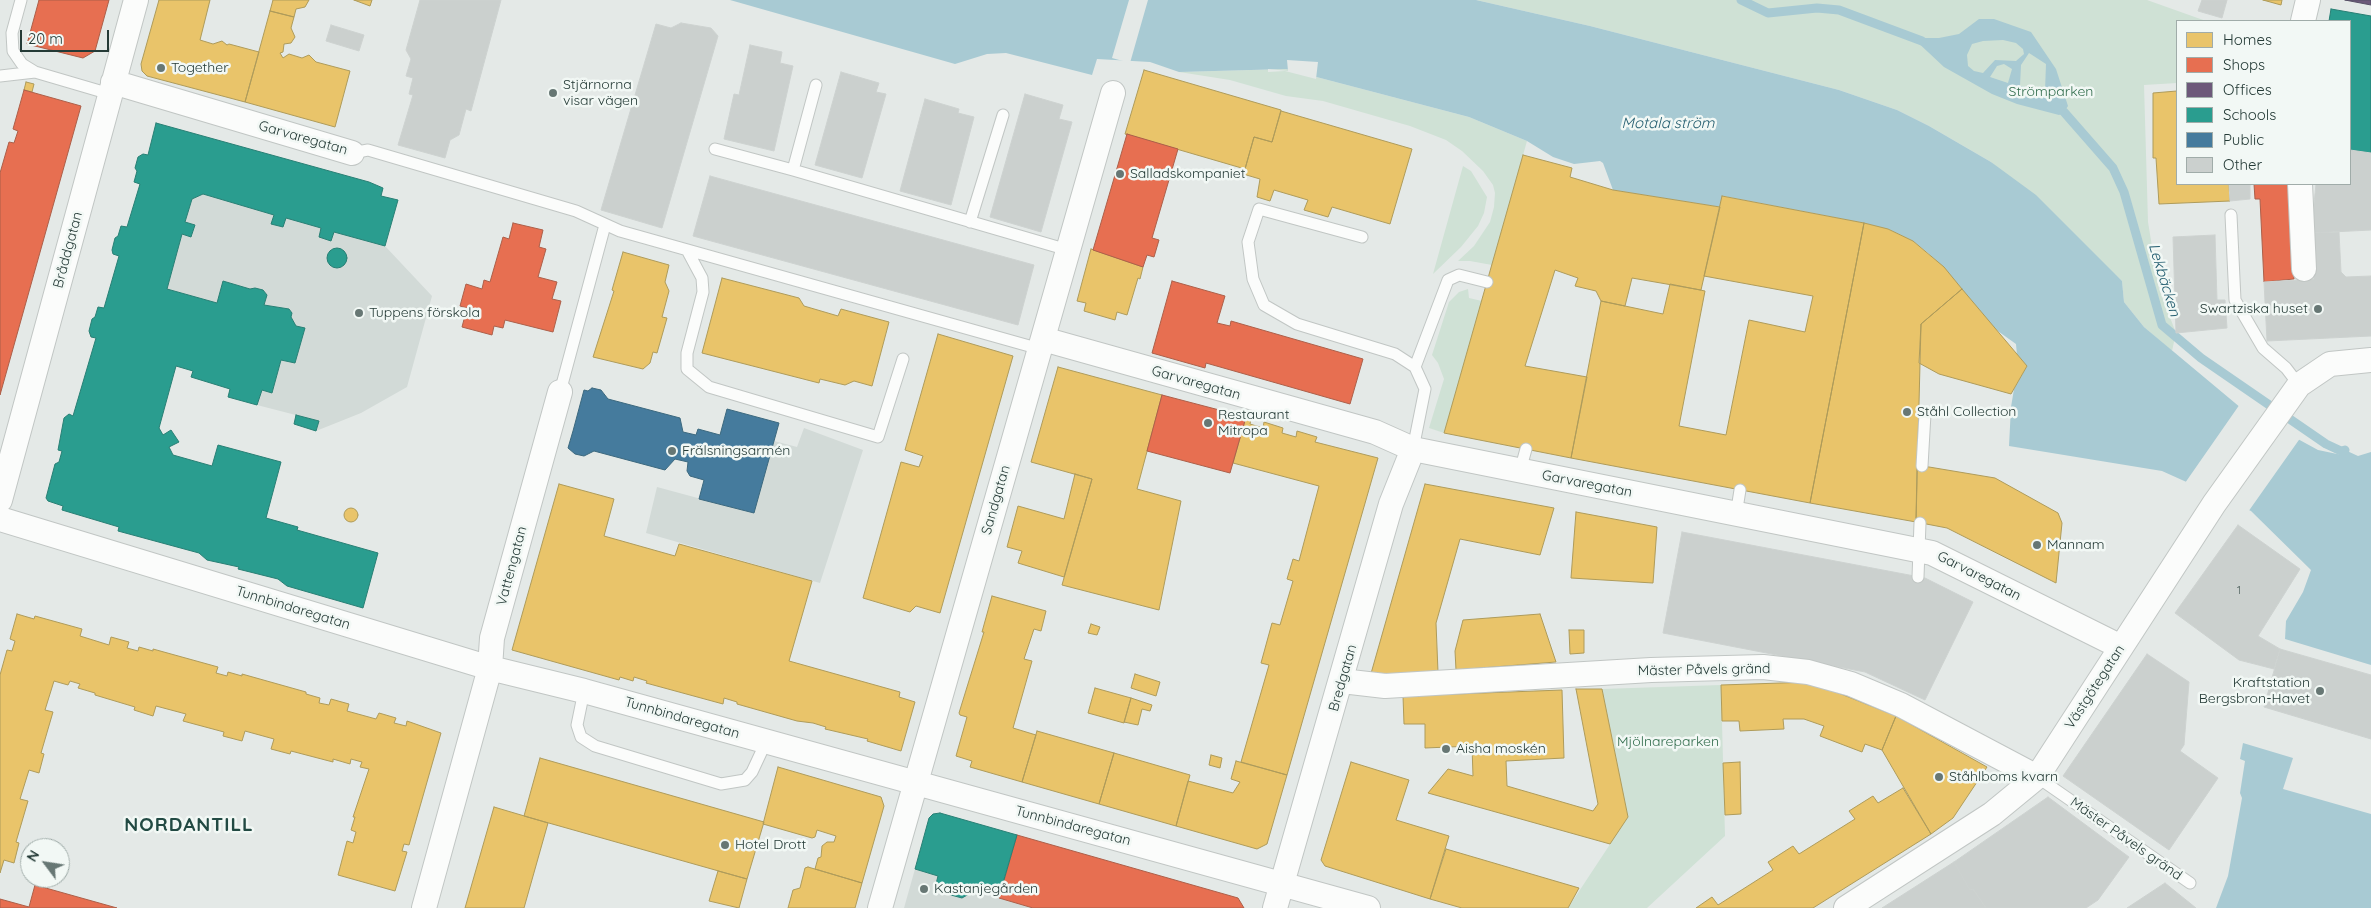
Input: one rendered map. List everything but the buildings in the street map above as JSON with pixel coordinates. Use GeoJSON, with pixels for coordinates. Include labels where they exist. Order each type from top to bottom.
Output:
{"type":"FeatureCollection","features":[{"type":"Feature","properties":{"kind":"street","name":"Bråddgatan"},"geometry":{"type":"LineString","coordinates":[[0,500],[136,0]]}},
{"type":"Feature","properties":{"kind":"street"},"geometry":{"type":"LineString","coordinates":[[2303,20],[2308,0]]}},
{"type":"Feature","properties":{"kind":"street","name":"Garvaregatan"},"geometry":{"type":"LineString","coordinates":[[112,88],[352,153]]}},
{"type":"Feature","properties":{"kind":"street","name":"Sandgatan"},"geometry":{"type":"LineString","coordinates":[[880,908],[914,783],[1113,93]]}},
{"type":"Feature","properties":{"kind":"street"},"geometry":{"type":"LineString","coordinates":[[2300,185],[2304,269]]}},
{"type":"Feature","properties":{"kind":"street","name":"Garvaregatan"},"geometry":{"type":"LineString","coordinates":[[1042,344],[1375,432],[1412,449],[1523,460],[1736,515],[1932,553],[2121,648]]}},
{"type":"Feature","properties":{"kind":"street","name":"Västgötegatan"},"geometry":{"type":"LineString","coordinates":[[1846,908],[1992,814],[2037,777],[2214,504],[2283,406],[2300,385],[2330,364],[2371,360]]}},
{"type":"Feature","properties":{"kind":"street","name":"Vattengatan"},"geometry":{"type":"LineString","coordinates":[[424,908],[490,668],[492,638],[560,392]]}},
{"type":"Feature","properties":{"kind":"street","name":"Bredgatan"},"geometry":{"type":"LineString","coordinates":[[1275,908],[1342,681],[1391,504],[1412,449]]}},
{"type":"Feature","properties":{"kind":"street","name":"Tunnbindaregatan"},"geometry":{"type":"LineString","coordinates":[[0,519],[490,668],[584,691],[1368,908]]}},
{"type":"Feature","properties":{"kind":"street","name":"Mäster Påvels gränd"},"geometry":{"type":"LineString","coordinates":[[1342,681],[1385,686],[1651,670],[1763,667],[1808,672],[1851,684],[1901,705],[2037,777]]}},
{"type":"Feature","properties":{"kind":"lane"},"geometry":{"type":"LineString","coordinates":[[21,0],[12,33],[13,51],[22,64],[35,72]]}},
{"type":"Feature","properties":{"kind":"lane"},"geometry":{"type":"LineString","coordinates":[[0,76],[35,72],[112,88]]}},
{"type":"Feature","properties":{"kind":"lane"},"geometry":{"type":"LineString","coordinates":[[793,170],[816,85]]}},
{"type":"Feature","properties":{"kind":"lane"},"geometry":{"type":"LineString","coordinates":[[970,222],[1003,115]]}},
{"type":"Feature","properties":{"kind":"lane"},"geometry":{"type":"LineString","coordinates":[[715,149],[1068,250]]}},
{"type":"Feature","properties":{"kind":"lane","name":"Garvaregatan"},"geometry":{"type":"LineString","coordinates":[[352,153],[368,150],[576,211],[606,225],[686,250],[1042,344]]}},
{"type":"Feature","properties":{"kind":"lane"},"geometry":{"type":"LineString","coordinates":[[1362,237],[1259,209],[1248,242],[1253,279],[1264,304],[1297,324],[1395,354],[1415,367],[1425,390],[1412,449]]}},
{"type":"Feature","properties":{"kind":"lane"},"geometry":{"type":"LineString","coordinates":[[2231,215],[2236,300],[2263,348],[2286,368],[2300,385]]}},
{"type":"Feature","properties":{"kind":"lane","name":"Vattengatan"},"geometry":{"type":"LineString","coordinates":[[560,392],[606,225]]}},
{"type":"Feature","properties":{"kind":"lane"},"geometry":{"type":"LineString","coordinates":[[686,250],[702,278],[703,292],[687,353],[687,369],[709,387],[878,437],[903,359]]}},
{"type":"Feature","properties":{"kind":"lane"},"geometry":{"type":"LineString","coordinates":[[1415,367],[1448,280],[1458,275],[1487,282]]}},
{"type":"Feature","properties":{"kind":"lane"},"geometry":{"type":"LineString","coordinates":[[1922,466],[1925,414]]}},
{"type":"Feature","properties":{"kind":"lane"},"geometry":{"type":"LineString","coordinates":[[1736,515],[1740,490]]}},
{"type":"Feature","properties":{"kind":"lane"},"geometry":{"type":"LineString","coordinates":[[1918,577],[1920,522]]}},
{"type":"Feature","properties":{"kind":"lane"},"geometry":{"type":"LineString","coordinates":[[584,691],[577,725],[581,737],[596,746],[721,784],[745,780],[752,772],[766,742]]}},
{"type":"Feature","properties":{"kind":"lane","name":"Mäster Påvels gränd"},"geometry":{"type":"LineString","coordinates":[[2037,777],[2190,883]]}},
{"type":"Feature","properties":{"kind":"shaded area","name":"Tuppens förskola"},"geometry":{"type":"Polygon","coordinates":[[[203,194],[274,215],[272,224],[283,227],[286,218],[321,228],[331,241],[334,232],[385,246],[432,296],[407,387],[361,413],[316,431],[319,421],[257,405],[262,390],[272,393],[281,360],[295,363],[305,329],[296,326],[289,309],[264,305],[267,295],[263,290],[250,289],[224,281],[217,303],[167,289],[182,234],[192,236],[195,225],[185,222],[192,199],[203,194]]]}},
{"type":"Feature","properties":{"kind":"shaded area"},"geometry":{"type":"Polygon","coordinates":[[[804,428],[863,450],[820,583],[646,533],[657,487],[753,513],[774,441],[797,447],[804,428]]]}},
{"type":"Feature","properties":{"kind":"shaded area","name":"Kastanjegården"},"geometry":{"type":"Polygon","coordinates":[[[915,869],[938,876],[936,884],[940,892],[962,898],[969,894],[972,885],[1000,893],[999,898],[1033,908],[904,908],[915,869]]]}},
{"type":"Feature","properties":{"kind":"green space","name":"Strömparken"},"geometry":{"type":"Polygon","coordinates":[[[1476,0],[2147,0],[2203,20],[2176,20],[2176,83],[2144,85],[2148,222],[2159,289],[2176,333],[2172,351],[2144,327],[2124,302],[2122,281],[1991,162],[1929,126],[1897,110],[1839,90],[1590,26],[1476,0]]]}},
{"type":"Feature","properties":{"kind":"green space"},"geometry":{"type":"Polygon","coordinates":[[[1286,69],[1469,117],[1527,141],[1492,265],[1458,261],[1474,246],[1490,222],[1495,193],[1493,185],[1483,171],[1462,151],[1446,140],[1410,126],[1323,101],[1286,96],[1230,80],[1179,72],[1286,69]]]}},
{"type":"Feature","properties":{"kind":"green space"},"geometry":{"type":"Polygon","coordinates":[[[1463,166],[1471,171],[1487,197],[1484,213],[1478,226],[1461,247],[1433,274],[1463,166]]]}},
{"type":"Feature","properties":{"kind":"green space"},"geometry":{"type":"Polygon","coordinates":[[[1468,289],[1469,298],[1482,301],[1444,433],[1429,428],[1444,379],[1438,363],[1432,355],[1449,302],[1459,292],[1468,289]]]}},
{"type":"Feature","properties":{"kind":"green space","name":"Mjölnareparken"},"geometry":{"type":"Polygon","coordinates":[[[1721,685],[1725,836],[1647,908],[1568,908],[1628,817],[1602,689],[1721,685]]]}},
{"type":"Feature","properties":{"kind":"water","name":"Motala ström"},"geometry":{"type":"Polygon","coordinates":[[[730,0],[1476,0],[1590,26],[1839,90],[1897,110],[1991,162],[2036,195],[2122,281],[2124,302],[2144,327],[2241,408],[2318,450],[2342,455],[2345,450],[2358,456],[2371,452],[2371,665],[2285,639],[2286,621],[2303,592],[2311,570],[2251,511],[2162,471],[2009,446],[2014,389],[2027,366],[2017,355],[2016,344],[1995,329],[1944,268],[1928,253],[1913,241],[1888,229],[1723,196],[1720,207],[1613,190],[1603,163],[1600,161],[1574,164],[1553,157],[1527,141],[1469,117],[1286,69],[1179,72],[1150,62],[1097,59],[1092,75],[1006,53],[987,54],[955,64],[730,0]]]}},
{"type":"Feature","properties":{"kind":"water"},"geometry":{"type":"Polygon","coordinates":[[[1979,19],[1994,19],[2031,32],[2056,69],[2068,106],[2064,112],[2059,115],[2017,104],[1992,94],[1944,67],[1913,38],[1939,38],[1959,34],[1979,19]],[[2003,40],[1983,41],[1972,44],[1967,55],[1968,66],[1974,71],[1983,73],[1995,60],[2016,61],[2024,54],[2023,49],[2016,43],[2003,40]],[[2029,53],[2021,65],[2020,86],[2045,91],[2046,64],[2029,53]],[[2004,64],[1997,66],[1990,77],[2008,83],[2012,69],[2004,64]]]}},
{"type":"Feature","properties":{"kind":"water"},"geometry":{"type":"Polygon","coordinates":[[[2243,743],[2293,758],[2283,789],[2371,814],[2371,908],[2216,908],[2228,876],[2242,798],[2240,793],[2245,761],[2240,759],[2243,743]]]}},
{"type":"Feature","properties":{"kind":"pier"},"geometry":{"type":"Polygon","coordinates":[[[1129,0],[1148,0],[1130,63],[1112,58],[1129,0]]]}},
{"type":"Feature","properties":{"kind":"pier"},"geometry":{"type":"Polygon","coordinates":[[[1287,60],[1318,62],[1316,79],[1285,71],[1268,72],[1268,69],[1288,71],[1287,60]]]}},
{"type":"Feature","properties":{"kind":"pier"},"geometry":{"type":"Polygon","coordinates":[[[2240,404],[2301,437],[2248,512],[2185,483],[2240,404]]]}},
{"type":"Feature","properties":{"kind":"waterway","name":"Lekbäcken"},"geometry":{"type":"LineString","coordinates":[[1741,0],[1768,13],[1817,8],[1839,10],[1922,41]]}},
{"type":"Feature","properties":{"kind":"waterway","name":"Lekbäcken"},"geometry":{"type":"LineString","coordinates":[[2055,105],[2064,112],[2113,168],[2124,192],[2162,325],[2201,358],[2326,444],[2341,451],[2345,450]]}},
{"type":"Feature","properties":{"kind":"place","name":"Together"},"geometry":{"type":"Point","coordinates":[161,68]}},
{"type":"Feature","properties":{"kind":"place","name":"Stjärnorna visar vägen"},"geometry":{"type":"Point","coordinates":[553,93]}},
{"type":"Feature","properties":{"kind":"place","name":"Salladskompaniet"},"geometry":{"type":"Point","coordinates":[1120,174]}},
{"type":"Feature","properties":{"kind":"place","name":"Swartziska huset"},"geometry":{"type":"Point","coordinates":[2318,309]}},
{"type":"Feature","properties":{"kind":"place","name":"Tuppens förskola"},"geometry":{"type":"Point","coordinates":[359,313]}},
{"type":"Feature","properties":{"kind":"place","name":"Ståhl Collection"},"geometry":{"type":"Point","coordinates":[1907,412]}},
{"type":"Feature","properties":{"kind":"place","name":"Restaurant Mitropa"},"geometry":{"type":"Point","coordinates":[1208,423]}},
{"type":"Feature","properties":{"kind":"place","name":"Frälsningsarmén"},"geometry":{"type":"Point","coordinates":[672,451]}},
{"type":"Feature","properties":{"kind":"place","name":"Mannam"},"geometry":{"type":"Point","coordinates":[2037,545]}},
{"type":"Feature","properties":{"kind":"place","name":"Kraftstation Bergsbron-Havet"},"geometry":{"type":"Point","coordinates":[2320,691]}},
{"type":"Feature","properties":{"kind":"place","name":"Aisha moskén"},"geometry":{"type":"Point","coordinates":[1446,749]}},
{"type":"Feature","properties":{"kind":"place","name":"Ståhlboms kvarn"},"geometry":{"type":"Point","coordinates":[1939,777]}},
{"type":"Feature","properties":{"kind":"place","name":"Hotel Drott"},"geometry":{"type":"Point","coordinates":[725,845]}},
{"type":"Feature","properties":{"kind":"place","name":"Kastanjegården"},"geometry":{"type":"Point","coordinates":[924,889]}},
{"type":"Feature","properties":{"kind":"district","name":"NORDANTILL"},"geometry":{"type":"Point","coordinates":[189,825]}}]}
